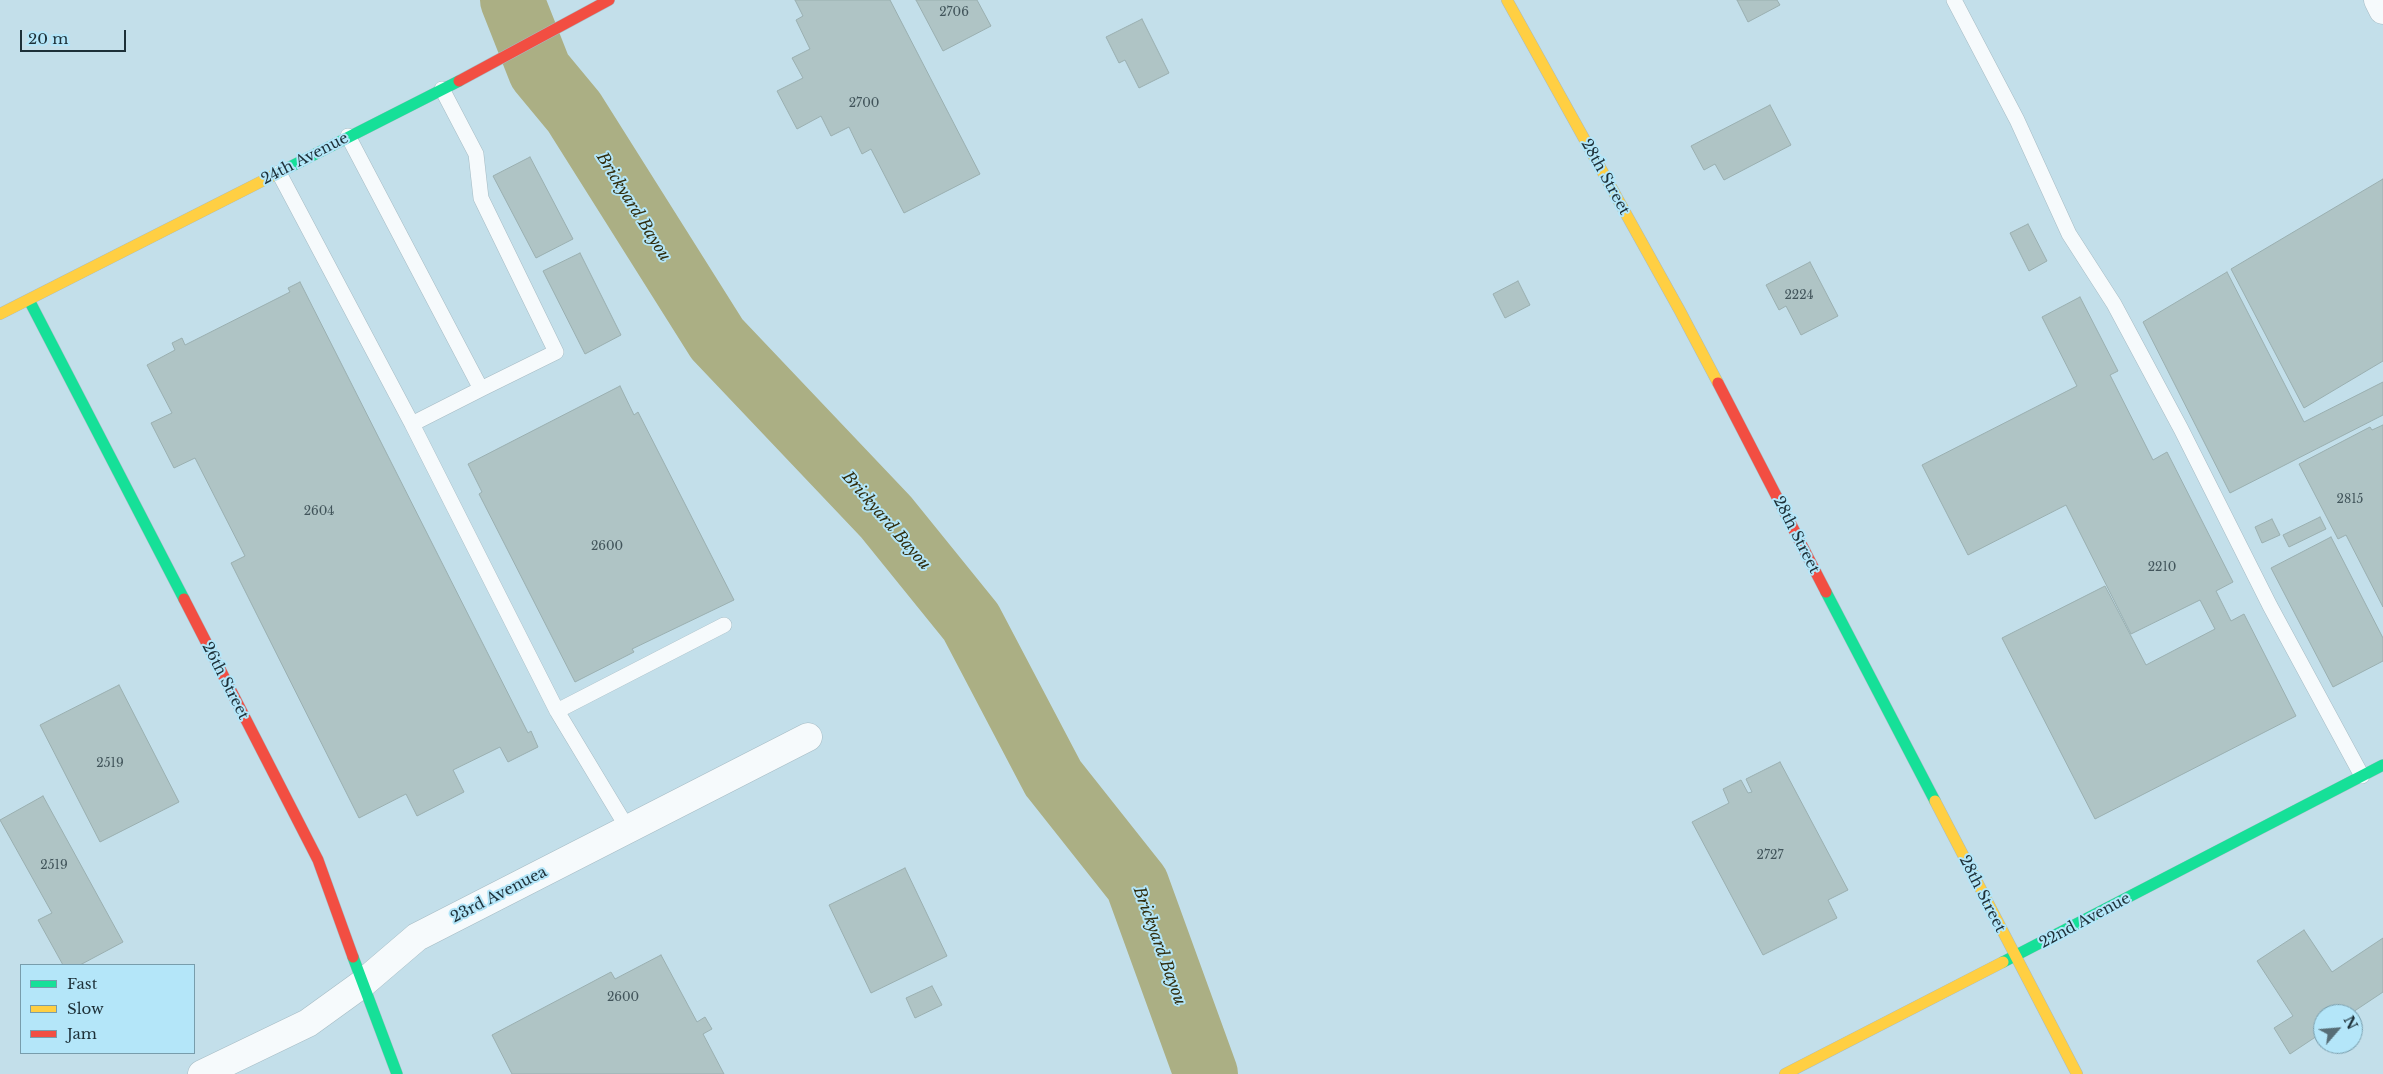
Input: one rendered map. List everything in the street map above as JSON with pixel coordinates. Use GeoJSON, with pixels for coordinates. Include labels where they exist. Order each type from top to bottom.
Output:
{"type":"FeatureCollection","features":[{"type":"Feature","properties":{"kind":"street","name":"28th Street"},"geometry":{"type":"LineString","coordinates":[[1507,0],[1680,311],[2077,1074]]}},
{"type":"Feature","properties":{"kind":"street"},"geometry":{"type":"LineString","coordinates":[[2378,0],[2383,10]]}},
{"type":"Feature","properties":{"kind":"street","name":"24th Avenue"},"geometry":{"type":"LineString","coordinates":[[0,314],[463,79],[606,2]]}},
{"type":"Feature","properties":{"kind":"street","name":"26th Street"},"geometry":{"type":"LineString","coordinates":[[29,300],[318,860],[344,928],[362,984],[397,1074]]}},
{"type":"Feature","properties":{"kind":"street","name":"23rd Avenuea"},"geometry":{"type":"LineString","coordinates":[[202,1074],[308,1023],[362,984],[417,937],[808,737]]}},
{"type":"Feature","properties":{"kind":"street","name":"22nd Avenue"},"geometry":{"type":"LineString","coordinates":[[1785,1074],[2015,957],[2383,765]]}},
{"type":"Feature","properties":{"kind":"lane"},"geometry":{"type":"LineString","coordinates":[[1954,0],[2017,120],[2069,234],[2119,312],[2181,429],[2270,606],[2362,776]]}},
{"type":"Feature","properties":{"kind":"lane"},"geometry":{"type":"LineString","coordinates":[[412,424],[556,352],[480,198],[476,154],[442,89]]}},
{"type":"Feature","properties":{"kind":"lane"},"geometry":{"type":"LineString","coordinates":[[348,136],[481,389]]}},
{"type":"Feature","properties":{"kind":"lane"},"geometry":{"type":"LineString","coordinates":[[279,173],[412,424],[557,711],[628,829]]}},
{"type":"Feature","properties":{"kind":"lane"},"geometry":{"type":"LineString","coordinates":[[557,711],[724,625]]}},
{"type":"Feature","properties":{"kind":"building"},"geometry":{"type":"Polygon","coordinates":[[[795,0],[890,0],[980,174],[904,213],[871,149],[862,154],[849,127],[831,136],[821,116],[797,129],[777,91],[803,78],[792,58],[810,49],[796,20],[803,16],[795,0]]]}},
{"type":"Feature","properties":{"kind":"building"},"geometry":{"type":"Polygon","coordinates":[[[916,0],[977,0],[991,26],[943,51],[916,0]]]}},
{"type":"Feature","properties":{"kind":"building"},"geometry":{"type":"Polygon","coordinates":[[[1737,0],[1777,0],[1780,5],[1748,22],[1737,0]]]}},
{"type":"Feature","properties":{"kind":"building"},"geometry":{"type":"Polygon","coordinates":[[[1142,19],[1169,73],[1139,88],[1125,60],[1119,63],[1106,37],[1142,19]]]}},
{"type":"Feature","properties":{"kind":"building"},"geometry":{"type":"Polygon","coordinates":[[[1770,105],[1791,145],[1724,180],[1715,164],[1704,170],[1691,146],[1770,105]]]}},
{"type":"Feature","properties":{"kind":"building"},"geometry":{"type":"Polygon","coordinates":[[[530,157],[573,239],[536,258],[493,176],[530,157]]]}},
{"type":"Feature","properties":{"kind":"building"},"geometry":{"type":"Polygon","coordinates":[[[2383,179],[2383,361],[2304,408],[2231,269],[2383,179]]]}},
{"type":"Feature","properties":{"kind":"building"},"geometry":{"type":"Polygon","coordinates":[[[2028,224],[2047,261],[2029,271],[2010,233],[2028,224]]]}},
{"type":"Feature","properties":{"kind":"building"},"geometry":{"type":"Polygon","coordinates":[[[580,253],[621,335],[585,354],[543,271],[580,253]]]}},
{"type":"Feature","properties":{"kind":"building"},"geometry":{"type":"Polygon","coordinates":[[[1810,262],[1838,316],[1801,335],[1786,306],[1779,310],[1766,285],[1810,262]]]}},
{"type":"Feature","properties":{"kind":"building"},"geometry":{"type":"Polygon","coordinates":[[[2227,272],[2304,422],[2383,382],[2383,415],[2230,493],[2143,322],[2227,272]]]}},
{"type":"Feature","properties":{"kind":"building"},"geometry":{"type":"Polygon","coordinates":[[[1518,281],[1530,305],[1505,318],[1493,294],[1518,281]]]}},
{"type":"Feature","properties":{"kind":"building"},"geometry":{"type":"Polygon","coordinates":[[[300,282],[528,733],[531,731],[538,747],[508,762],[500,747],[453,770],[464,792],[417,816],[406,794],[359,818],[231,563],[245,556],[195,458],[174,468],[151,423],[172,413],[147,365],[175,350],[172,343],[182,338],[185,345],[290,292],[288,288],[300,282]]]}},
{"type":"Feature","properties":{"kind":"building"},"geometry":{"type":"Polygon","coordinates":[[[2080,297],[2118,371],[2110,375],[2153,460],[2167,452],[2233,582],[2216,591],[2231,621],[2244,614],[2296,716],[2095,819],[2002,638],[2105,586],[2146,665],[2215,629],[2200,600],[2131,634],[2066,505],[1968,555],[1922,465],[2077,386],[2042,317],[2080,297]]]}},
{"type":"Feature","properties":{"kind":"building"},"geometry":{"type":"Polygon","coordinates":[[[620,386],[634,415],[638,412],[734,600],[632,649],[634,652],[575,682],[479,494],[482,492],[468,464],[620,386]]]}},
{"type":"Feature","properties":{"kind":"building"},"geometry":{"type":"Polygon","coordinates":[[[2383,425],[2383,607],[2346,535],[2338,539],[2299,464],[2370,427],[2372,430],[2383,425]]]}},
{"type":"Feature","properties":{"kind":"building"},"geometry":{"type":"Polygon","coordinates":[[[2320,517],[2326,529],[2289,547],[2283,535],[2320,517]]]}},
{"type":"Feature","properties":{"kind":"building"},"geometry":{"type":"Polygon","coordinates":[[[2272,519],[2280,535],[2262,543],[2255,527],[2272,519]]]}},
{"type":"Feature","properties":{"kind":"building"},"geometry":{"type":"Polygon","coordinates":[[[2331,537],[2383,638],[2383,661],[2333,687],[2271,568],[2331,537]]]}},
{"type":"Feature","properties":{"kind":"building"},"geometry":{"type":"Polygon","coordinates":[[[119,685],[179,802],[100,842],[40,725],[119,685]]]}},
{"type":"Feature","properties":{"kind":"building"},"geometry":{"type":"Polygon","coordinates":[[[1780,762],[1848,890],[1828,900],[1837,918],[1763,955],[1692,822],[1729,803],[1723,789],[1741,780],[1748,793],[1752,792],[1746,779],[1780,762]]]}},
{"type":"Feature","properties":{"kind":"building"},"geometry":{"type":"Polygon","coordinates":[[[43,796],[123,942],[82,964],[62,964],[38,920],[52,913],[0,820],[43,796]]]}},
{"type":"Feature","properties":{"kind":"building"},"geometry":{"type":"Polygon","coordinates":[[[905,868],[947,956],[871,993],[829,905],[905,868]]]}},
{"type":"Feature","properties":{"kind":"building"},"geometry":{"type":"Polygon","coordinates":[[[2304,930],[2332,972],[2383,938],[2383,992],[2363,1005],[2313,1004],[2313,1039],[2290,1054],[2274,1028],[2293,1016],[2257,961],[2304,930]]]}},
{"type":"Feature","properties":{"kind":"building"},"geometry":{"type":"Polygon","coordinates":[[[661,955],[697,1022],[705,1017],[712,1029],[703,1034],[724,1074],[512,1074],[492,1035],[611,972],[615,979],[661,955]]]}},
{"type":"Feature","properties":{"kind":"building"},"geometry":{"type":"Polygon","coordinates":[[[932,986],[942,1005],[915,1018],[906,998],[932,986]]]}},
{"type":"Feature","properties":{"kind":"waterway","name":"Brickyard Bayou"},"geometry":{"type":"LineString","coordinates":[[512,0],[540,71],[574,112],[717,339],[886,517],[971,622],[1053,778],[1137,884],[1206,1074]]}},
{"type":"Feature","properties":{"kind":"traffic: fast"},"geometry":{"type":"LineString","coordinates":[[280,172],[459,81]]}},
{"type":"Feature","properties":{"kind":"traffic: fast"},"geometry":{"type":"LineString","coordinates":[[29,300],[184,599]]}},
{"type":"Feature","properties":{"kind":"traffic: fast"},"geometry":{"type":"LineString","coordinates":[[1826,592],[1935,801]]}},
{"type":"Feature","properties":{"kind":"traffic: fast"},"geometry":{"type":"LineString","coordinates":[[2003,962],[2383,765]]}},
{"type":"Feature","properties":{"kind":"traffic: fast"},"geometry":{"type":"LineString","coordinates":[[353,957],[397,1074]]}},
{"type":"Feature","properties":{"kind":"traffic: slow"},"geometry":{"type":"LineString","coordinates":[[1507,0],[1718,383]]}},
{"type":"Feature","properties":{"kind":"traffic: slow"},"geometry":{"type":"LineString","coordinates":[[0,314],[280,172]]}},
{"type":"Feature","properties":{"kind":"traffic: slow"},"geometry":{"type":"LineString","coordinates":[[1935,801],[2077,1074]]}},
{"type":"Feature","properties":{"kind":"traffic: slow"},"geometry":{"type":"LineString","coordinates":[[1785,1074],[2003,962]]}},
{"type":"Feature","properties":{"kind":"traffic: jam"},"geometry":{"type":"LineString","coordinates":[[459,81],[609,0]]}},
{"type":"Feature","properties":{"kind":"traffic: jam"},"geometry":{"type":"LineString","coordinates":[[1718,383],[1826,592]]}},
{"type":"Feature","properties":{"kind":"traffic: jam"},"geometry":{"type":"LineString","coordinates":[[184,599],[318,860],[353,957]]}}]}
